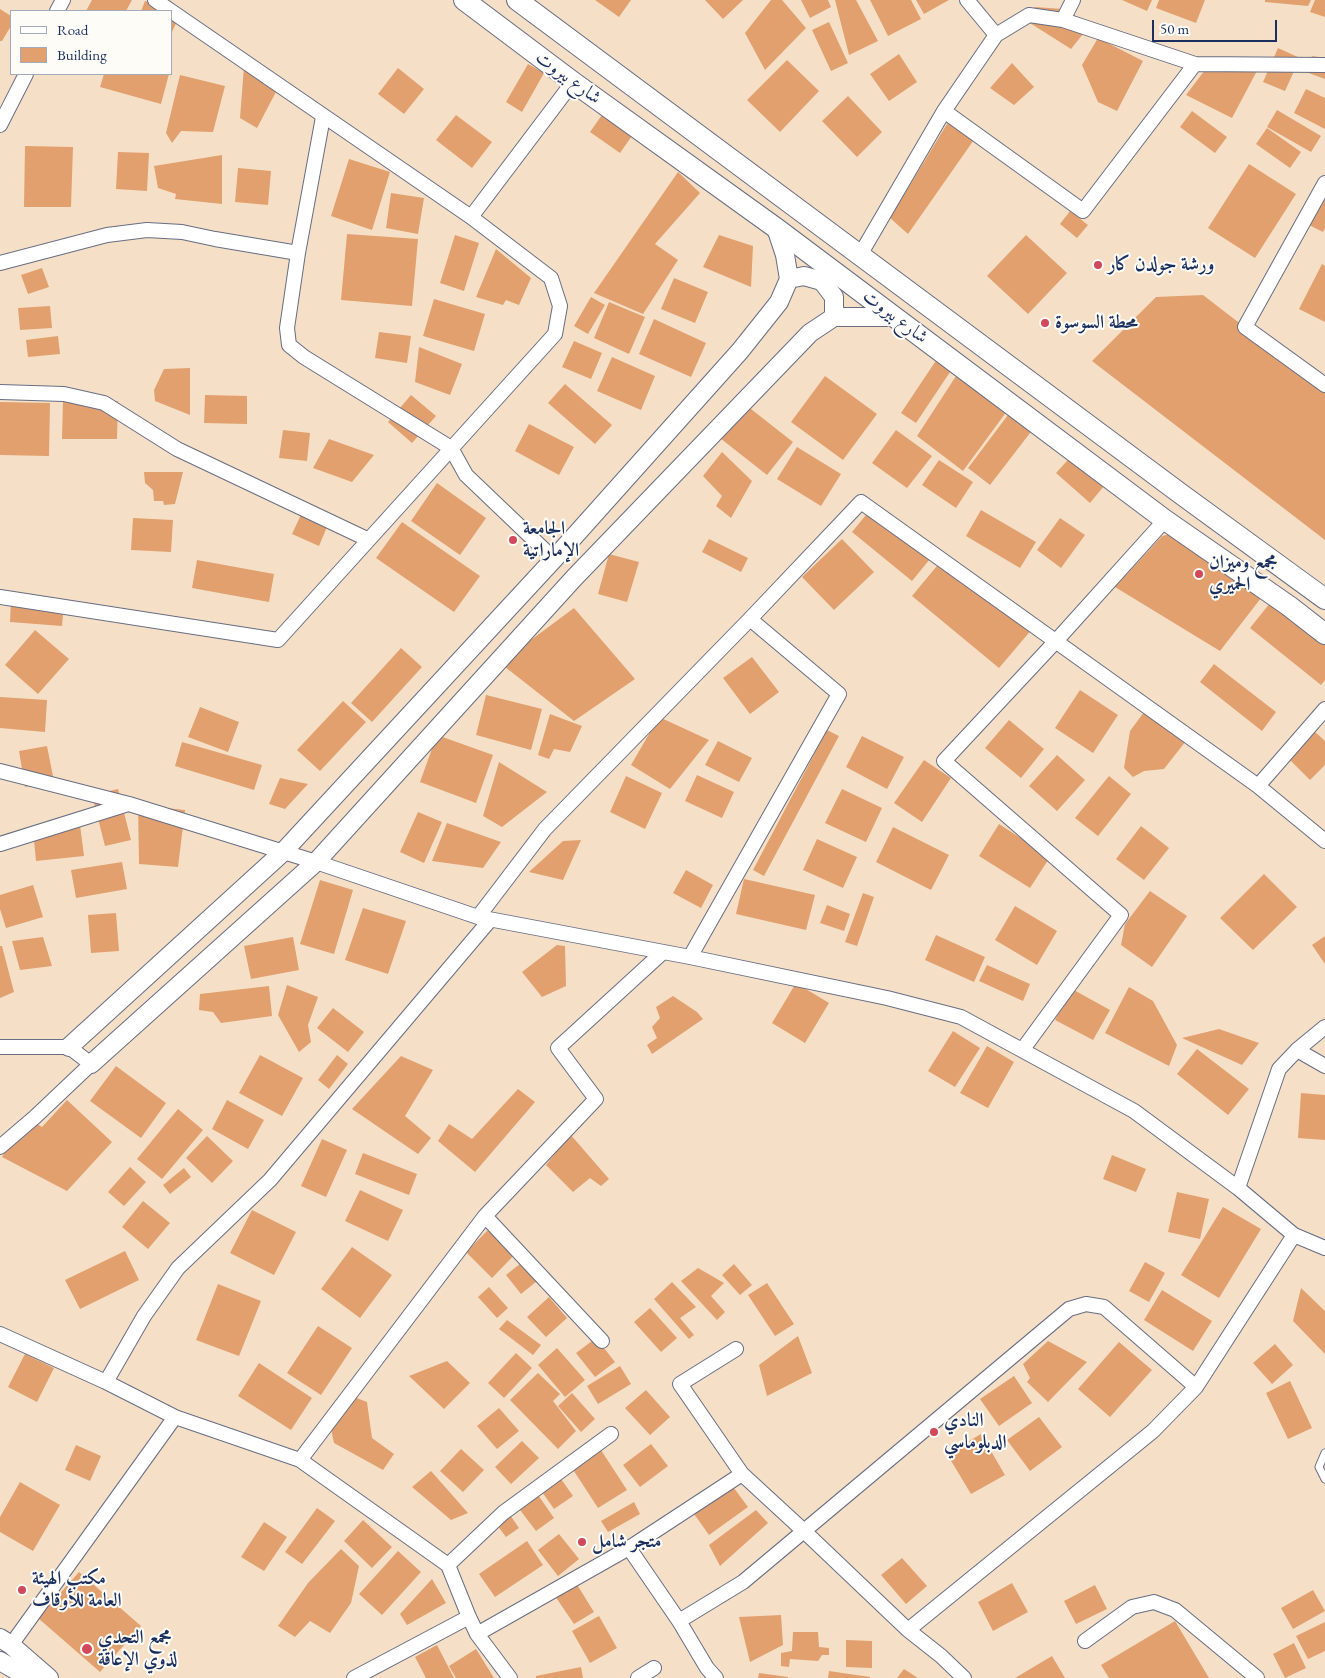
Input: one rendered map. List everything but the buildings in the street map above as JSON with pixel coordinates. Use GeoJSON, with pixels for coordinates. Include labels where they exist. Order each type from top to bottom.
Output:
{"type":"FeatureCollection","features":[{"type":"Feature","properties":{"kind":"main road","name":"شارع بيروت"},"geometry":{"type":"LineString","coordinates":[[464,0],[573,82],[776,228],[1165,520],[1289,606],[1325,634]]}},
{"type":"Feature","properties":{"kind":"main road","name":"شارع بيروت"},"geometry":{"type":"LineString","coordinates":[[517,0],[1325,599]]}},
{"type":"Feature","properties":{"kind":"main road"},"geometry":{"type":"LineString","coordinates":[[1289,606],[1306,585]]}},
{"type":"Feature","properties":{"kind":"street"},"geometry":{"type":"LineString","coordinates":[[155,0],[170,10]]}},
{"type":"Feature","properties":{"kind":"street"},"geometry":{"type":"LineString","coordinates":[[967,0],[996,35]]}},
{"type":"Feature","properties":{"kind":"street"},"geometry":{"type":"LineString","coordinates":[[1063,20],[1073,0]]}},
{"type":"Feature","properties":{"kind":"street"},"geometry":{"type":"LineString","coordinates":[[0,597],[278,640],[367,539],[555,334],[560,306],[551,278],[471,217],[172,12]]}},
{"type":"Feature","properties":{"kind":"street"},"geometry":{"type":"LineString","coordinates":[[860,255],[944,111],[996,35],[1029,15],[1063,20],[1195,64],[1325,65]]}},
{"type":"Feature","properties":{"kind":"street"},"geometry":{"type":"LineString","coordinates":[[944,111],[1083,212],[1195,64]]}},
{"type":"Feature","properties":{"kind":"street"},"geometry":{"type":"LineString","coordinates":[[0,125],[25,75]]}},
{"type":"Feature","properties":{"kind":"street"},"geometry":{"type":"LineString","coordinates":[[471,217],[573,82]]}},
{"type":"Feature","properties":{"kind":"street"},"geometry":{"type":"LineString","coordinates":[[323,116],[298,253],[287,328],[288,345],[304,357],[451,448],[466,475],[574,578]]}},
{"type":"Feature","properties":{"kind":"street"},"geometry":{"type":"LineString","coordinates":[[1325,183],[1245,327],[1325,385]]}},
{"type":"Feature","properties":{"kind":"street"},"geometry":{"type":"LineString","coordinates":[[69,1047],[283,852],[554,559],[740,351],[778,302],[789,279],[785,255],[776,228]]}},
{"type":"Feature","properties":{"kind":"street"},"geometry":{"type":"LineString","coordinates":[[0,263],[107,235],[148,230],[182,232],[298,253]]}},
{"type":"Feature","properties":{"kind":"street"},"geometry":{"type":"LineString","coordinates":[[789,279],[804,276],[822,281],[834,297],[834,317]]}},
{"type":"Feature","properties":{"kind":"street"},"geometry":{"type":"LineString","coordinates":[[0,1147],[316,862],[574,578],[810,333],[834,317],[894,317]]}},
{"type":"Feature","properties":{"kind":"street"},"geometry":{"type":"LineString","coordinates":[[0,392],[64,394],[104,403],[177,449],[367,539]]}},
{"type":"Feature","properties":{"kind":"street"},"geometry":{"type":"LineString","coordinates":[[106,1382],[144,1316],[178,1268],[270,1180],[484,918],[545,829],[861,502],[1258,786],[1325,841]]}},
{"type":"Feature","properties":{"kind":"street"},"geometry":{"type":"LineString","coordinates":[[1023,1049],[1121,914],[944,761],[1056,642],[1165,520]]}},
{"type":"Feature","properties":{"kind":"street"},"geometry":{"type":"LineString","coordinates":[[690,957],[839,694],[750,619]]}},
{"type":"Feature","properties":{"kind":"street"},"geometry":{"type":"LineString","coordinates":[[1258,786],[1325,709]]}},
{"type":"Feature","properties":{"kind":"street"},"geometry":{"type":"LineString","coordinates":[[0,771],[129,804],[316,862],[484,918],[690,957],[887,998],[961,1017],[1134,1111],[1238,1188],[1294,1235],[1325,1248]]}},
{"type":"Feature","properties":{"kind":"street"},"geometry":{"type":"LineString","coordinates":[[0,844],[129,804]]}},
{"type":"Feature","properties":{"kind":"street"},"geometry":{"type":"LineString","coordinates":[[300,1460],[485,1216],[596,1099],[558,1048],[663,952]]}},
{"type":"Feature","properties":{"kind":"street"},"geometry":{"type":"LineString","coordinates":[[1238,1188],[1280,1069],[1297,1050],[1325,1028]]}},
{"type":"Feature","properties":{"kind":"street"},"geometry":{"type":"LineString","coordinates":[[0,1047],[69,1047],[91,1064]]}},
{"type":"Feature","properties":{"kind":"street"},"geometry":{"type":"LineString","coordinates":[[1297,1050],[1325,1066]]}},
{"type":"Feature","properties":{"kind":"street"},"geometry":{"type":"LineString","coordinates":[[485,1216],[602,1341]]}},
{"type":"Feature","properties":{"kind":"street"},"geometry":{"type":"LineString","coordinates":[[908,1630],[1153,1431],[1196,1387],[1294,1235]]}},
{"type":"Feature","properties":{"kind":"street"},"geometry":{"type":"LineString","coordinates":[[679,1621],[743,1582],[1070,1309],[1086,1304],[1104,1306],[1196,1387]]}},
{"type":"Feature","properties":{"kind":"street"},"geometry":{"type":"LineString","coordinates":[[0,1334],[106,1382],[175,1418],[300,1460],[448,1565],[477,1634],[510,1678]]}},
{"type":"Feature","properties":{"kind":"street"},"geometry":{"type":"LineString","coordinates":[[736,1349],[680,1384],[742,1474],[908,1630],[941,1656],[964,1678]]}},
{"type":"Feature","properties":{"kind":"street"},"geometry":{"type":"LineString","coordinates":[[49,1678],[6,1641],[175,1418]]}},
{"type":"Feature","properties":{"kind":"street"},"geometry":{"type":"LineString","coordinates":[[448,1565],[503,1513],[611,1434]]}},
{"type":"Feature","properties":{"kind":"street"},"geometry":{"type":"LineString","coordinates":[[477,1634],[630,1548],[742,1474]]}},
{"type":"Feature","properties":{"kind":"street"},"geometry":{"type":"LineString","coordinates":[[630,1548],[679,1621],[707,1668],[716,1678]]}},
{"type":"Feature","properties":{"kind":"street"},"geometry":{"type":"LineString","coordinates":[[1085,1641],[1132,1607],[1154,1602],[1175,1610],[1257,1678]]}},
{"type":"Feature","properties":{"kind":"street"},"geometry":{"type":"LineString","coordinates":[[354,1678],[469,1617]]}},
{"type":"Feature","properties":{"kind":"street"},"geometry":{"type":"LineString","coordinates":[[0,1661],[29,1678]]}},
{"type":"Feature","properties":{"kind":"street"},"geometry":{"type":"LineString","coordinates":[[638,1678],[654,1668]]}},
{"type":"Feature","properties":{"kind":"lane"},"geometry":{"type":"LineString","coordinates":[[1325,1453],[1319,1467],[1325,1479]]}},
{"type":"Feature","properties":{"kind":"place","name":"ورشة جولدن كار"},"geometry":{"type":"Point","coordinates":[1098,265]}},
{"type":"Feature","properties":{"kind":"place","name":"محطة السوسوة"},"geometry":{"type":"Point","coordinates":[1045,323]}},
{"type":"Feature","properties":{"kind":"place","name":"الجامعة الإماراتية"},"geometry":{"type":"Point","coordinates":[513,540]}},
{"type":"Feature","properties":{"kind":"place","name":"مجمع وميزان الحميري"},"geometry":{"type":"Point","coordinates":[1199,574]}},
{"type":"Feature","properties":{"kind":"place","name":"النادي الدبلوماسي"},"geometry":{"type":"Point","coordinates":[934,1432]}},
{"type":"Feature","properties":{"kind":"place","name":"متجر شامل"},"geometry":{"type":"Point","coordinates":[582,1542]}},
{"type":"Feature","properties":{"kind":"place","name":"مكتب الهيئة العامة للأوقاف"},"geometry":{"type":"Point","coordinates":[22,1590]}},
{"type":"Feature","properties":{"kind":"place","name":"مجمع التحدي لذوي الإعاقة"},"geometry":{"type":"Point","coordinates":[87,1649]}}]}
